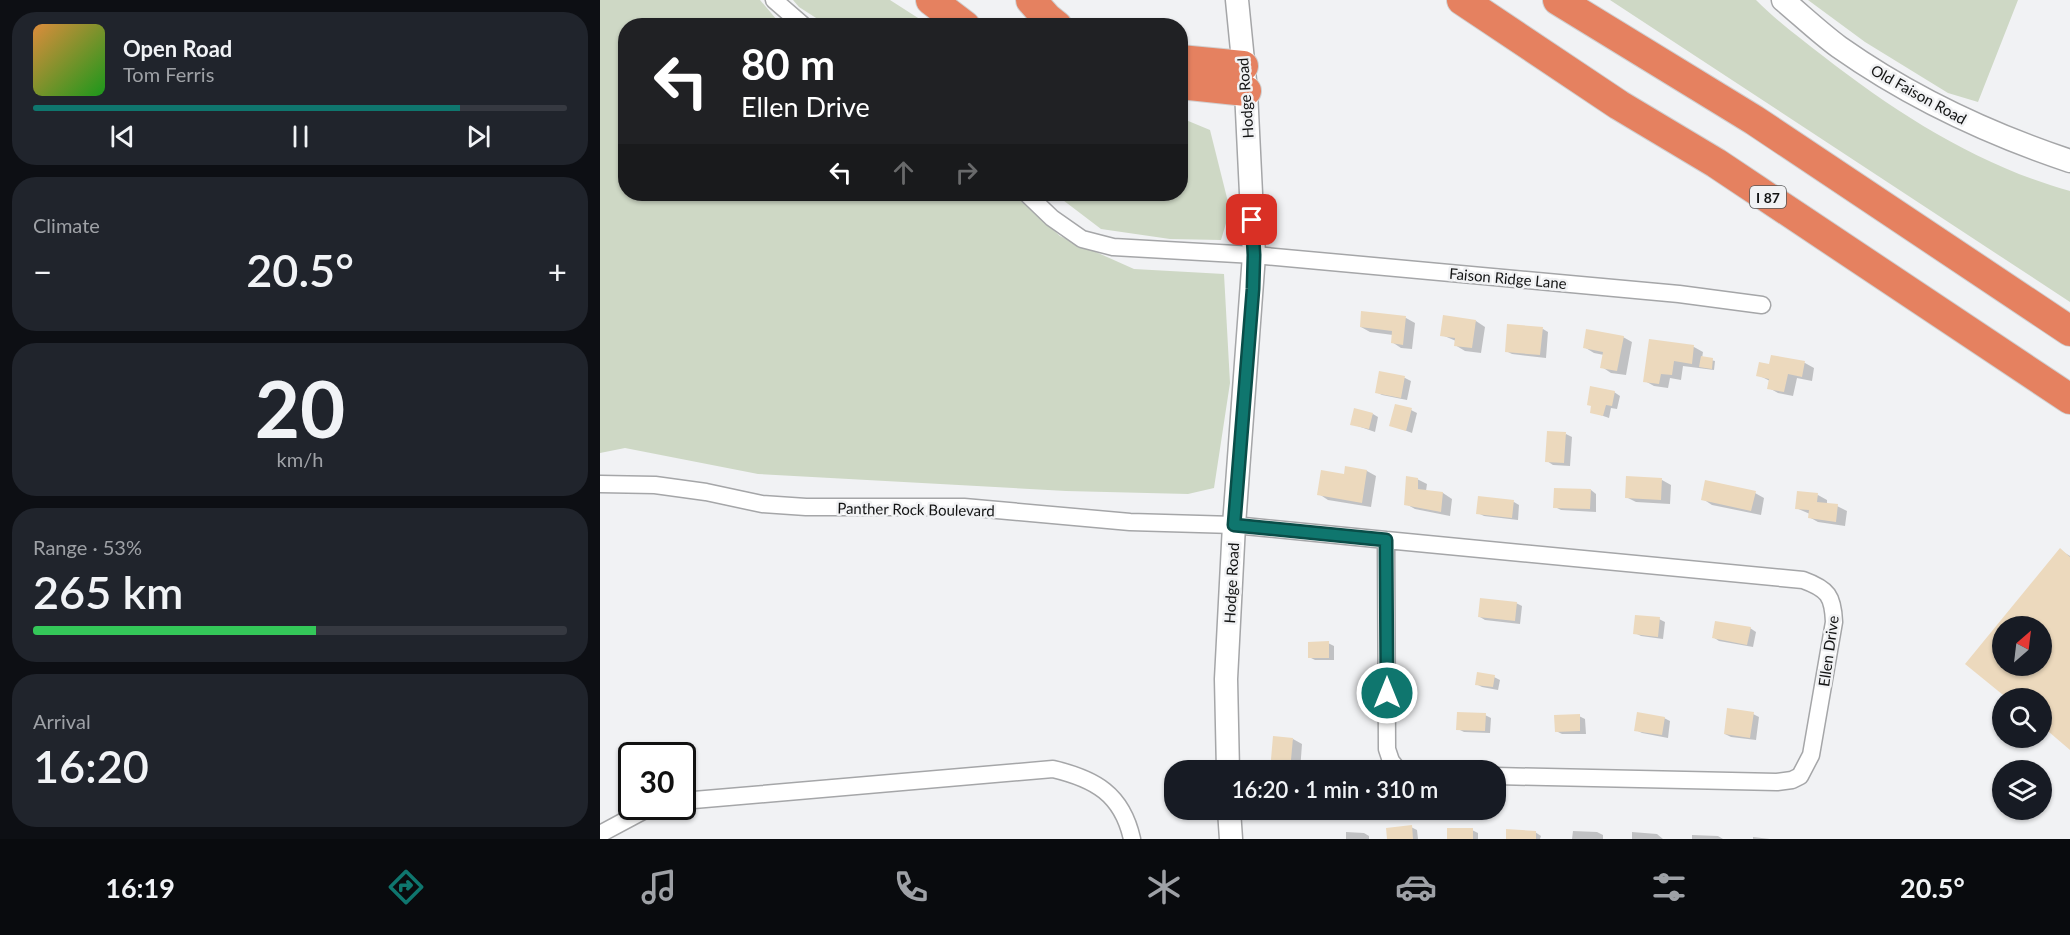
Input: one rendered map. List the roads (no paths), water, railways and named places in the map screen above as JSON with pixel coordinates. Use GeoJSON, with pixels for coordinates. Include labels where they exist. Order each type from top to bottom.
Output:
{"type":"FeatureCollection","features":[{"type":"Feature","properties":{"kind":"highway"},"geometry":{"type":"LineString","coordinates":[[931,0],[954,18]]}},
{"type":"Feature","properties":{"kind":"highway"},"geometry":{"type":"LineString","coordinates":[[1031,0],[1047,18]]}},
{"type":"Feature","properties":{"kind":"highway","name":"I 87"},"geometry":{"type":"LineString","coordinates":[[1462,0],[1619,105],[1725,169],[2070,399]]}},
{"type":"Feature","properties":{"kind":"highway"},"geometry":{"type":"LineString","coordinates":[[1558,0],[1754,120],[2070,331]]}},
{"type":"Feature","properties":{"kind":"highway"},"geometry":{"type":"LineString","coordinates":[[1188,62],[1244,79]]}},
{"type":"Feature","properties":{"kind":"highway"},"geometry":{"type":"LineString","coordinates":[[1188,83],[1244,79]]}},
{"type":"Feature","properties":{"kind":"main road","name":"Hodge Road"},"geometry":{"type":"LineString","coordinates":[[1228,760],[1226,679],[1234,525],[1254,255],[1238,0]]}},
{"type":"Feature","properties":{"kind":"main road","name":"Old Faison Road"},"geometry":{"type":"LineString","coordinates":[[1783,0],[1839,47],[1909,90],[1972,124],[2070,161]]}},
{"type":"Feature","properties":{"kind":"main road"},"geometry":{"type":"LineString","coordinates":[[1230,820],[1231,839]]}},
{"type":"Feature","properties":{"kind":"street"},"geometry":{"type":"LineString","coordinates":[[774,0],[795,18]]}},
{"type":"Feature","properties":{"kind":"street","name":"Faison Ridge Lane"},"geometry":{"type":"LineString","coordinates":[[1034,201],[1052,218],[1082,239],[1113,248],[1254,255],[1679,294],[1762,305]]}},
{"type":"Feature","properties":{"kind":"street","name":"Panther Rock Boulevard"},"geometry":{"type":"LineString","coordinates":[[600,484],[655,484],[762,504],[806,507],[964,507],[1130,522],[1234,525]]}},
{"type":"Feature","properties":{"kind":"street","name":"Ellen Drive"},"geometry":{"type":"LineString","coordinates":[[1234,525],[1803,580],[1819,585],[1830,596],[1834,609],[1832,633],[1811,755],[1800,776],[1792,780],[1777,782],[1506,776]]}},
{"type":"Feature","properties":{"kind":"street"},"geometry":{"type":"LineString","coordinates":[[1386,540],[1387,749],[1391,760]]}},
{"type":"Feature","properties":{"kind":"street"},"geometry":{"type":"LineString","coordinates":[[696,800],[1053,769],[1071,773],[1094,783],[1115,800],[1128,823],[1132,839]]}},
{"type":"Feature","properties":{"kind":"street"},"geometry":{"type":"LineString","coordinates":[[600,834],[626,820]]}}]}
